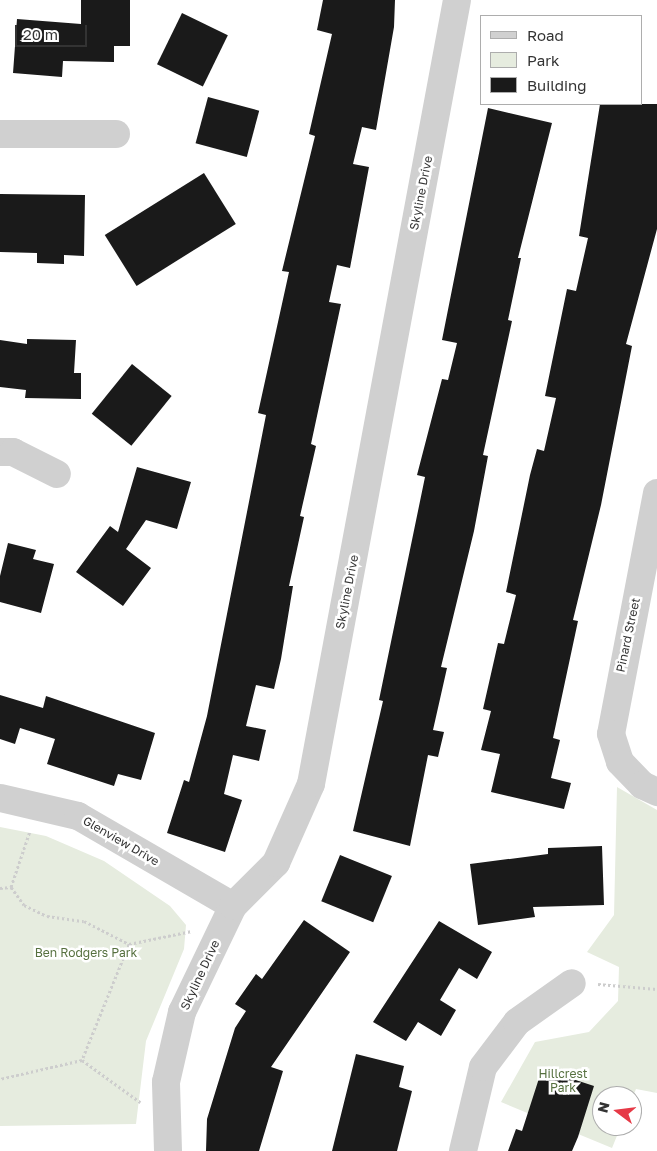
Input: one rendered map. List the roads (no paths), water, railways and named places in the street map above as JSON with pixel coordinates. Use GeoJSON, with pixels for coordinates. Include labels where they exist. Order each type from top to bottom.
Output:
{"type":"FeatureCollection","features":[{"type":"Feature","properties":{"kind":"street","name":"Skyline Drive"},"geometry":{"type":"LineString","coordinates":[[168,1151],[166,1082],[182,1012],[228,915],[276,863],[311,784],[457,0]]}},
{"type":"Feature","properties":{"kind":"street"},"geometry":{"type":"LineString","coordinates":[[0,134],[116,134]]}},
{"type":"Feature","properties":{"kind":"street"},"geometry":{"type":"LineString","coordinates":[[0,452],[13,452],[56,474]]}},
{"type":"Feature","properties":{"kind":"street","name":"Pinard Street"},"geometry":{"type":"LineString","coordinates":[[657,493],[611,720],[613,747],[630,774],[657,792]]}},
{"type":"Feature","properties":{"kind":"street","name":"Glenview Drive"},"geometry":{"type":"LineString","coordinates":[[0,798],[78,816],[228,915]]}},
{"type":"Feature","properties":{"kind":"street"},"geometry":{"type":"LineString","coordinates":[[463,1151],[483,1067],[517,1022],[572,982]]}},
{"type":"Feature","properties":{"kind":"park label","name":"Ben Rodgers Park"},"geometry":{"type":"Point","coordinates":[86,953]}},
{"type":"Feature","properties":{"kind":"park label","name":"Hillcrest Park"},"geometry":{"type":"Point","coordinates":[563,1081]}}]}
